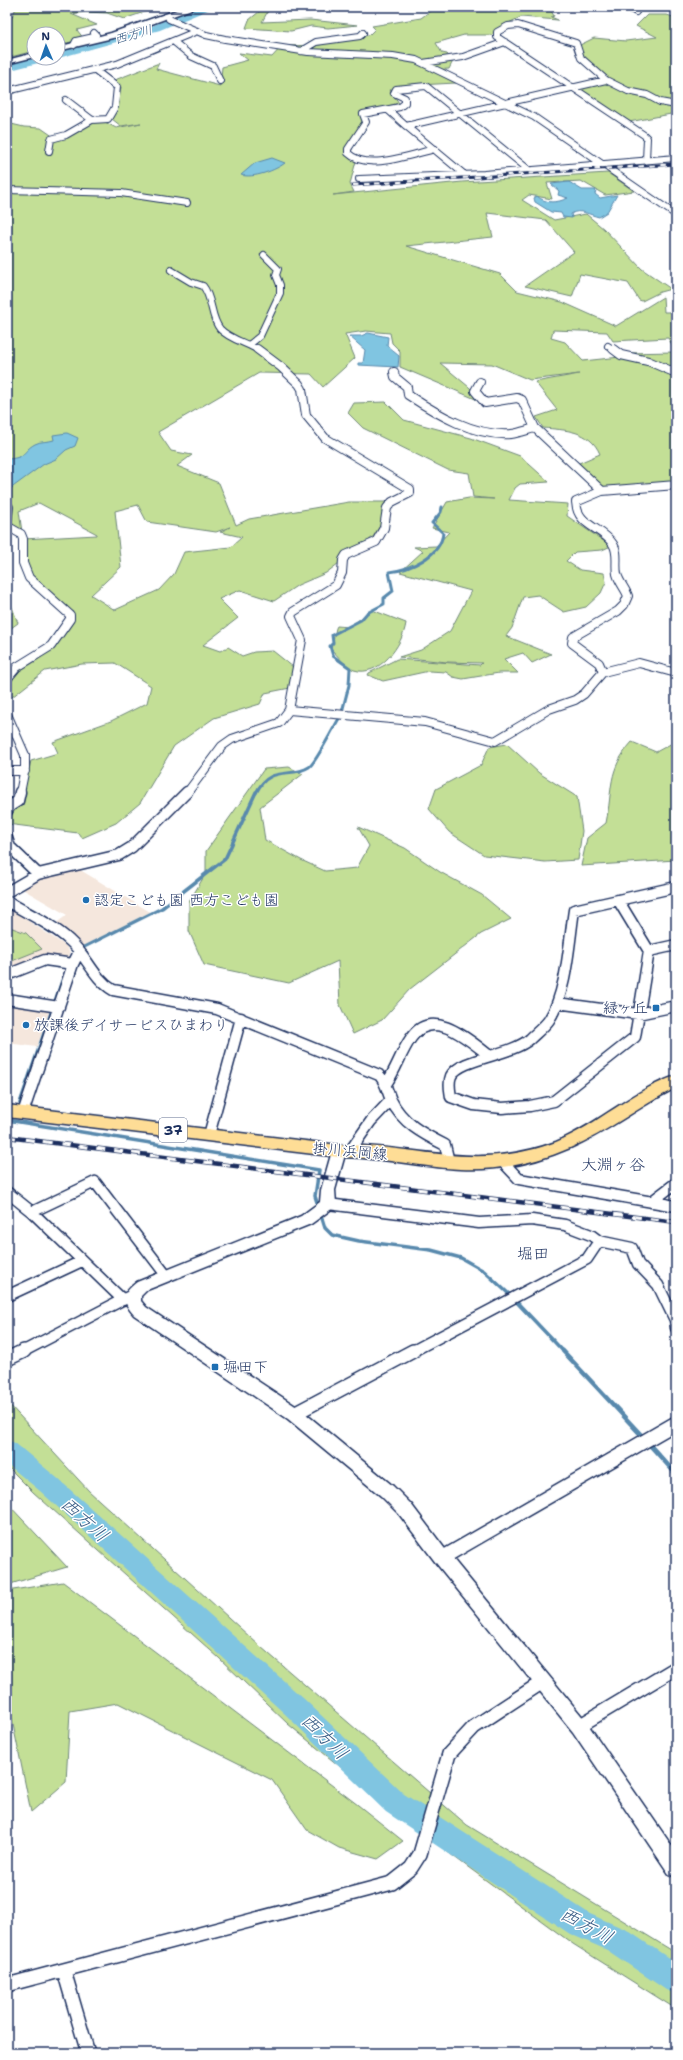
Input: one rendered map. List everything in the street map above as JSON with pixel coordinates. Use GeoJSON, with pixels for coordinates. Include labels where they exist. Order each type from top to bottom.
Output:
{"type":"FeatureCollection","features":[{"type":"Feature","properties":{"kind":"main road","name":"掛川浜岡線"},"geometry":{"type":"LineString","coordinates":[[7,1111],[449,1162],[502,1161],[535,1154],[563,1145],[594,1129],[654,1091],[676,1082]]}},
{"type":"Feature","properties":{"kind":"street"},"geometry":{"type":"LineString","coordinates":[[66,47],[114,35],[168,18],[193,7]]}},
{"type":"Feature","properties":{"kind":"street"},"geometry":{"type":"LineString","coordinates":[[628,7],[636,12]]}},
{"type":"Feature","properties":{"kind":"street"},"geometry":{"type":"LineString","coordinates":[[168,18],[197,31],[225,39],[301,51],[394,56],[423,63],[539,120],[674,212]]}},
{"type":"Feature","properties":{"kind":"street"},"geometry":{"type":"LineString","coordinates":[[646,160],[647,138],[644,134],[573,88],[505,42],[496,34],[500,29],[511,24],[576,43],[581,58],[606,80],[628,91],[647,95],[660,102],[676,105]]}},
{"type":"Feature","properties":{"kind":"street"},"geometry":{"type":"LineString","coordinates":[[7,91],[117,64],[197,31]]}},
{"type":"Feature","properties":{"kind":"street"},"geometry":{"type":"LineString","coordinates":[[301,51],[316,42],[360,36],[363,32]]}},
{"type":"Feature","properties":{"kind":"street"},"geometry":{"type":"LineString","coordinates":[[74,45],[76,41],[94,37],[96,35],[94,33]]}},
{"type":"Feature","properties":{"kind":"street"},"geometry":{"type":"LineString","coordinates":[[173,41],[195,58],[215,67],[218,71],[220,81]]}},
{"type":"Feature","properties":{"kind":"street"},"geometry":{"type":"LineString","coordinates":[[423,63],[463,56],[505,42]]}},
{"type":"Feature","properties":{"kind":"street"},"geometry":{"type":"LineString","coordinates":[[195,58],[202,54],[199,51]]}},
{"type":"Feature","properties":{"kind":"street"},"geometry":{"type":"LineString","coordinates":[[7,62],[26,57]]}},
{"type":"Feature","properties":{"kind":"street"},"geometry":{"type":"LineString","coordinates":[[49,151],[51,139],[66,135],[88,120],[108,120],[115,107],[117,87],[95,70]]}},
{"type":"Feature","properties":{"kind":"street"},"geometry":{"type":"LineString","coordinates":[[406,126],[606,80]]}},
{"type":"Feature","properties":{"kind":"street"},"geometry":{"type":"LineString","coordinates":[[435,149],[372,163],[351,156],[348,153],[348,149],[366,122],[363,114],[400,107],[405,103],[405,98],[394,93],[396,89],[426,86],[529,170]]}},
{"type":"Feature","properties":{"kind":"street"},"geometry":{"type":"LineString","coordinates":[[66,100],[92,120]]}},
{"type":"Feature","properties":{"kind":"street"},"geometry":{"type":"LineString","coordinates":[[388,110],[465,175]]}},
{"type":"Feature","properties":{"kind":"street"},"geometry":{"type":"LineString","coordinates":[[359,179],[465,175],[676,158]]}},
{"type":"Feature","properties":{"kind":"street"},"geometry":{"type":"LineString","coordinates":[[7,190],[121,193],[187,203]]}},
{"type":"Feature","properties":{"kind":"street"},"geometry":{"type":"LineString","coordinates":[[249,345],[260,336],[280,293],[280,285],[276,275],[278,269],[264,255]]}},
{"type":"Feature","properties":{"kind":"street"},"geometry":{"type":"LineString","coordinates":[[7,892],[38,874],[119,855],[132,846],[157,820],[180,800],[222,746],[232,739],[279,724],[289,710],[302,640],[300,631],[293,623],[291,616],[293,612],[336,585],[342,573],[343,560],[346,555],[376,542],[384,528],[388,508],[392,502],[410,493],[410,489],[358,456],[349,454],[327,438],[312,424],[304,408],[303,391],[299,384],[268,358],[249,345],[220,329],[214,320],[206,290],[202,286],[191,282],[178,271],[171,270]]}},
{"type":"Feature","properties":{"kind":"street"},"geometry":{"type":"LineString","coordinates":[[608,346],[621,355],[632,356],[648,361],[676,373]]}},
{"type":"Feature","properties":{"kind":"street"},"geometry":{"type":"LineString","coordinates":[[394,372],[395,377],[407,387],[408,395],[450,420],[477,428],[506,434],[535,428]]}},
{"type":"Feature","properties":{"kind":"street"},"geometry":{"type":"LineString","coordinates":[[480,382],[475,391],[485,403],[517,398],[522,400],[535,428],[602,491]]}},
{"type":"Feature","properties":{"kind":"street"},"geometry":{"type":"LineString","coordinates":[[603,672],[599,663],[572,644],[573,637],[618,611],[628,600],[627,592],[617,573],[616,550],[612,542],[581,519],[575,509],[576,502],[602,491],[676,484]]}},
{"type":"Feature","properties":{"kind":"street"},"geometry":{"type":"LineString","coordinates":[[7,522],[9,507]]}},
{"type":"Feature","properties":{"kind":"street"},"geometry":{"type":"LineString","coordinates":[[7,526],[21,534],[23,539],[23,563],[29,578],[70,615],[70,619],[52,646],[17,667],[7,679]]}},
{"type":"Feature","properties":{"kind":"street"},"geometry":{"type":"LineString","coordinates":[[289,710],[425,722],[495,741],[549,709],[575,700],[584,694],[603,672],[639,663],[676,673]]}},
{"type":"Feature","properties":{"kind":"street"},"geometry":{"type":"LineString","coordinates":[[7,714],[10,726],[25,750],[25,771],[18,802],[10,806],[7,811]]}},
{"type":"Feature","properties":{"kind":"street"},"geometry":{"type":"LineString","coordinates":[[7,771],[25,771]]}},
{"type":"Feature","properties":{"kind":"street"},"geometry":{"type":"LineString","coordinates":[[7,838],[10,847],[38,874]]}},
{"type":"Feature","properties":{"kind":"street"},"geometry":{"type":"LineString","coordinates":[[618,900],[649,951],[635,1037],[554,1101],[541,1106],[528,1107],[470,1104],[464,1103],[452,1097],[448,1087],[451,1075],[461,1066],[514,1050],[551,1018],[557,1003],[574,910],[618,900],[676,887]]}},
{"type":"Feature","properties":{"kind":"street"},"geometry":{"type":"LineString","coordinates":[[7,901],[71,942],[97,979],[105,986],[113,990],[181,1001],[216,1009],[241,1018],[303,1046],[379,1075],[386,1084],[391,1100],[400,1117],[411,1127],[445,1145],[449,1162]]}},
{"type":"Feature","properties":{"kind":"street"},"geometry":{"type":"LineString","coordinates":[[649,951],[676,945]]}},
{"type":"Feature","properties":{"kind":"street"},"geometry":{"type":"LineString","coordinates":[[23,1113],[55,1006],[70,964],[79,952]]}},
{"type":"Feature","properties":{"kind":"street"},"geometry":{"type":"LineString","coordinates":[[7,975],[46,960],[70,964]]}},
{"type":"Feature","properties":{"kind":"street"},"geometry":{"type":"LineString","coordinates":[[7,999],[55,1006]]}},
{"type":"Feature","properties":{"kind":"street"},"geometry":{"type":"LineString","coordinates":[[557,1003],[638,1014],[676,1006]]}},
{"type":"Feature","properties":{"kind":"street"},"geometry":{"type":"LineString","coordinates":[[209,1135],[241,1018]]}},
{"type":"Feature","properties":{"kind":"street"},"geometry":{"type":"LineString","coordinates":[[386,1084],[394,1074],[412,1038],[418,1031],[436,1025],[448,1026],[490,1056]]}},
{"type":"Feature","properties":{"kind":"street"},"geometry":{"type":"LineString","coordinates":[[7,1359],[43,1343],[71,1326],[128,1296],[142,1286],[166,1275],[306,1220],[323,1208],[328,1190],[344,1151],[391,1100]]}},
{"type":"Feature","properties":{"kind":"street"},"geometry":{"type":"LineString","coordinates":[[502,1161],[519,1179],[676,1206]]}},
{"type":"Feature","properties":{"kind":"street"},"geometry":{"type":"LineString","coordinates":[[32,1212],[95,1182],[166,1275]]}},
{"type":"Feature","properties":{"kind":"street"},"geometry":{"type":"LineString","coordinates":[[651,1202],[676,1183]]}},
{"type":"Feature","properties":{"kind":"street"},"geometry":{"type":"LineString","coordinates":[[7,1192],[32,1212],[82,1260],[128,1296],[140,1311],[294,1414],[387,1491],[405,1509],[442,1558],[544,1681],[578,1726],[676,1868]]}},
{"type":"Feature","properties":{"kind":"street"},"geometry":{"type":"LineString","coordinates":[[323,1208],[479,1223],[532,1220],[565,1225],[591,1235],[599,1241],[632,1248],[638,1264],[658,1285],[674,1320],[676,1328]]}},
{"type":"Feature","properties":{"kind":"street"},"geometry":{"type":"LineString","coordinates":[[294,1414],[587,1259],[599,1241]]}},
{"type":"Feature","properties":{"kind":"street"},"geometry":{"type":"LineString","coordinates":[[7,1296],[82,1260]]}},
{"type":"Feature","properties":{"kind":"street"},"geometry":{"type":"LineString","coordinates":[[442,1558],[676,1423]]}},
{"type":"Feature","properties":{"kind":"street"},"geometry":{"type":"LineString","coordinates":[[578,1726],[676,1668]]}},
{"type":"Feature","properties":{"kind":"street"},"geometry":{"type":"LineString","coordinates":[[7,1986],[64,1972],[392,1882],[411,1868],[420,1854],[439,1793],[449,1754],[474,1727],[544,1681]]}},
{"type":"Feature","properties":{"kind":"street"},"geometry":{"type":"LineString","coordinates":[[64,1972],[88,2053]]}},
{"type":"Feature","properties":{"kind":"shaded area","name":"認定こども園 西方こども園"},"geometry":{"type":"Polygon","coordinates":[[[77,868],[152,913],[83,946],[55,924],[67,915],[19,887],[36,878],[77,868]]]}},
{"type":"Feature","properties":{"kind":"shaded area"},"geometry":{"type":"Polygon","coordinates":[[[7,907],[66,946],[70,953],[67,961],[46,958],[7,974],[7,907]]]}},
{"type":"Feature","properties":{"kind":"shaded area","name":"放課後デイサービスひまわり"},"geometry":{"type":"Polygon","coordinates":[[[7,1002],[51,1007],[37,1047],[7,1043],[7,1002]]]}},
{"type":"Feature","properties":{"kind":"green space"},"geometry":{"type":"Polygon","coordinates":[[[9,7],[151,7],[150,10],[124,19],[107,13],[85,12],[71,14],[97,25],[77,30],[84,39],[66,43],[66,26],[26,26],[26,53],[7,58],[7,29],[10,28],[10,21],[16,8],[9,7]]]}},
{"type":"Feature","properties":{"kind":"green space"},"geometry":{"type":"Polygon","coordinates":[[[261,7],[270,7],[262,22],[310,20],[358,25],[328,28],[311,26],[291,31],[246,28],[249,20],[260,11],[261,7]]]}},
{"type":"Feature","properties":{"kind":"green space"},"geometry":{"type":"Polygon","coordinates":[[[424,7],[549,7],[554,16],[551,17],[558,20],[521,17],[500,27],[492,35],[464,35],[436,43],[442,53],[447,54],[453,61],[449,69],[431,70],[456,83],[399,86],[390,90],[399,103],[366,112],[350,155],[356,161],[350,184],[354,192],[333,195],[462,182],[608,173],[634,191],[605,195],[581,181],[547,183],[552,199],[529,195],[522,200],[554,220],[586,214],[604,229],[642,269],[671,289],[660,292],[642,301],[639,300],[628,283],[580,274],[572,297],[525,286],[574,252],[546,220],[487,213],[493,237],[406,246],[500,274],[517,291],[562,302],[616,326],[663,297],[664,312],[676,312],[676,351],[668,338],[613,341],[607,332],[553,330],[551,338],[565,342],[583,361],[620,357],[626,353],[673,352],[676,356],[676,484],[641,484],[603,487],[579,463],[600,454],[596,446],[590,440],[576,433],[543,428],[536,417],[557,410],[535,382],[579,374],[530,380],[492,364],[440,363],[469,387],[485,403],[400,367],[400,351],[392,343],[390,333],[366,331],[345,334],[355,358],[323,387],[311,374],[259,373],[158,432],[171,451],[192,455],[177,466],[219,483],[236,525],[249,519],[349,502],[392,502],[388,513],[373,537],[326,573],[298,585],[274,601],[240,590],[219,599],[238,618],[203,645],[220,651],[228,647],[242,656],[254,652],[273,651],[293,667],[290,688],[265,693],[260,704],[214,718],[174,746],[140,803],[116,823],[82,838],[78,833],[7,824],[7,819],[12,808],[21,804],[31,761],[58,753],[53,742],[111,721],[147,703],[151,686],[115,663],[82,664],[45,671],[7,701],[8,690],[15,675],[38,660],[48,650],[69,617],[29,578],[23,539],[7,527],[7,193],[15,192],[7,188],[7,123],[24,127],[41,128],[54,137],[89,122],[105,122],[116,128],[141,123],[121,126],[112,119],[117,108],[121,87],[112,81],[159,63],[156,69],[220,86],[222,67],[248,60],[239,53],[272,57],[282,46],[320,45],[343,37],[369,35],[375,29],[372,26],[421,18],[433,9],[424,7]],[[39,503],[19,511],[23,539],[97,535],[39,503]],[[138,505],[115,511],[121,567],[91,595],[115,610],[159,590],[174,574],[184,552],[231,547],[242,537],[220,532],[230,527],[216,532],[147,522],[138,505]]]}},
{"type":"Feature","properties":{"kind":"green space"},"geometry":{"type":"Polygon","coordinates":[[[647,15],[667,15],[676,18],[676,104],[630,89],[613,81],[582,58],[580,45],[594,38],[626,41],[657,37],[636,26],[647,15]]]}},
{"type":"Feature","properties":{"kind":"green space"},"geometry":{"type":"Polygon","coordinates":[[[605,81],[676,106],[676,113],[629,122],[578,88],[605,81]]]}},
{"type":"Feature","properties":{"kind":"green space"},"geometry":{"type":"Polygon","coordinates":[[[386,402],[404,420],[471,438],[520,456],[549,482],[520,484],[515,488],[509,500],[568,504],[567,516],[611,546],[602,550],[575,552],[566,561],[580,570],[604,573],[606,582],[601,593],[586,607],[564,612],[538,595],[523,597],[512,628],[506,636],[551,654],[532,663],[523,653],[504,659],[518,673],[499,673],[463,679],[453,677],[446,672],[429,671],[383,681],[368,675],[369,673],[397,659],[480,665],[482,663],[447,662],[399,657],[421,650],[450,631],[471,591],[400,572],[423,551],[414,547],[436,546],[449,532],[432,528],[447,502],[469,498],[494,499],[473,497],[469,473],[448,470],[363,428],[348,413],[354,403],[386,402]]]}},
{"type":"Feature","properties":{"kind":"green space"},"geometry":{"type":"Polygon","coordinates":[[[7,601],[10,602],[18,623],[7,631],[7,601]]]}},
{"type":"Feature","properties":{"kind":"green space"},"geometry":{"type":"Polygon","coordinates":[[[372,610],[406,623],[404,632],[395,650],[381,664],[372,669],[363,671],[354,670],[345,664],[331,649],[336,628],[337,626],[349,627],[372,610]]]}},
{"type":"Feature","properties":{"kind":"green space"},"geometry":{"type":"Polygon","coordinates":[[[676,741],[676,860],[581,866],[587,838],[606,823],[612,780],[618,762],[624,752],[632,742],[656,752],[676,741]]]}},
{"type":"Feature","properties":{"kind":"green space"},"geometry":{"type":"Polygon","coordinates":[[[507,744],[539,773],[577,797],[582,831],[578,860],[545,862],[484,855],[449,832],[429,809],[436,789],[481,765],[489,747],[507,744]]]}},
{"type":"Feature","properties":{"kind":"green space"},"geometry":{"type":"Polygon","coordinates":[[[289,767],[303,774],[260,807],[265,840],[301,860],[325,871],[357,868],[369,846],[358,827],[405,848],[440,872],[482,895],[511,919],[481,934],[410,989],[382,1020],[353,1034],[340,1005],[338,961],[289,983],[204,965],[189,931],[189,902],[206,873],[206,851],[264,769],[289,767]]]}},
{"type":"Feature","properties":{"kind":"green space"},"geometry":{"type":"Polygon","coordinates":[[[7,926],[26,933],[42,949],[7,963],[7,926]]]}},
{"type":"Feature","properties":{"kind":"green space"},"geometry":{"type":"Polygon","coordinates":[[[7,1402],[89,1491],[261,1647],[467,1825],[676,1953],[676,2009],[573,1944],[416,1829],[288,1724],[219,1658],[33,1492],[7,1466],[7,1402]]]}},
{"type":"Feature","properties":{"kind":"green space"},"geometry":{"type":"Polygon","coordinates":[[[7,1503],[67,1567],[7,1585],[7,1503]]]}},
{"type":"Feature","properties":{"kind":"green space"},"geometry":{"type":"Polygon","coordinates":[[[63,1582],[358,1805],[403,1841],[378,1859],[339,1848],[307,1830],[272,1780],[118,1703],[70,1711],[66,1782],[31,1812],[7,1695],[7,1591],[63,1582]]]}},
{"type":"Feature","properties":{"kind":"water"},"geometry":{"type":"Polygon","coordinates":[[[272,158],[285,163],[258,175],[241,175],[255,163],[272,158]]]}},
{"type":"Feature","properties":{"kind":"water"},"geometry":{"type":"Polygon","coordinates":[[[569,182],[582,190],[596,190],[595,194],[600,198],[617,195],[607,212],[599,217],[585,212],[574,212],[571,214],[572,218],[563,217],[561,213],[551,212],[535,202],[534,198],[537,196],[540,199],[552,202],[568,198],[558,195],[559,191],[551,184],[569,182]]]}},
{"type":"Feature","properties":{"kind":"water"},"geometry":{"type":"Polygon","coordinates":[[[368,333],[388,337],[387,346],[399,356],[398,367],[358,365],[358,363],[363,363],[365,350],[349,336],[361,336],[368,333]]]}},
{"type":"Feature","properties":{"kind":"water"},"geometry":{"type":"Polygon","coordinates":[[[67,433],[78,438],[75,446],[66,450],[56,459],[44,464],[10,489],[7,497],[7,459],[21,456],[37,443],[54,440],[53,435],[67,433]]]}},
{"type":"Feature","properties":{"kind":"waterway","name":"西方川"},"geometry":{"type":"LineString","coordinates":[[66,53],[156,28],[206,7]]}},
{"type":"Feature","properties":{"kind":"waterway","name":"西方川"},"geometry":{"type":"LineString","coordinates":[[7,67],[26,63]]}},
{"type":"Feature","properties":{"kind":"waterway"},"geometry":{"type":"LineString","coordinates":[[342,712],[349,685],[350,668],[333,656],[330,646],[333,643],[332,635],[361,620],[367,613],[384,604],[384,598],[393,591],[389,572],[414,565],[437,549],[443,533],[432,523],[441,512],[442,507]]}},
{"type":"Feature","properties":{"kind":"waterway"},"geometry":{"type":"LineString","coordinates":[[256,793],[262,784],[274,775],[295,772],[309,767],[320,752],[340,717]]}},
{"type":"Feature","properties":{"kind":"waterway"},"geometry":{"type":"LineString","coordinates":[[84,947],[162,908],[225,859],[256,792]]}},
{"type":"Feature","properties":{"kind":"waterway"},"geometry":{"type":"LineString","coordinates":[[20,1103],[64,975]]}},
{"type":"Feature","properties":{"kind":"waterway"},"geometry":{"type":"LineString","coordinates":[[7,1120],[319,1170],[315,1196],[325,1228],[332,1235],[359,1241],[431,1250],[461,1258],[484,1271],[510,1295],[564,1352]]}},
{"type":"Feature","properties":{"kind":"waterway"},"geometry":{"type":"LineString","coordinates":[[563,1351],[644,1438]]}},
{"type":"Feature","properties":{"kind":"waterway"},"geometry":{"type":"LineString","coordinates":[[648,1443],[676,1474]]}},
{"type":"Feature","properties":{"kind":"waterway","name":"西方川"},"geometry":{"type":"LineString","coordinates":[[7,1450],[48,1484],[294,1706],[395,1803],[580,1924],[617,1940],[676,1980]]}},
{"type":"Feature","properties":{"kind":"railway"},"geometry":{"type":"LineString","coordinates":[[353,185],[676,164]]}},
{"type":"Feature","properties":{"kind":"railway"},"geometry":{"type":"LineString","coordinates":[[7,1137],[676,1222]]}},
{"type":"Feature","properties":{"kind":"place","name":"認定こども園 西方こども園"},"geometry":{"type":"Point","coordinates":[86,900]}},
{"type":"Feature","properties":{"kind":"place","name":"緑ヶ丘"},"geometry":{"type":"Point","coordinates":[656,1008]}},
{"type":"Feature","properties":{"kind":"place","name":"放課後デイサービスひまわり"},"geometry":{"type":"Point","coordinates":[26,1025]}},
{"type":"Feature","properties":{"kind":"place","name":"堀田下"},"geometry":{"type":"Point","coordinates":[215,1367]}},
{"type":"Feature","properties":{"kind":"district","name":"大淵ヶ谷"},"geometry":{"type":"Point","coordinates":[613,1164]}},
{"type":"Feature","properties":{"kind":"district","name":"堀田"},"geometry":{"type":"Point","coordinates":[533,1253]}}]}
